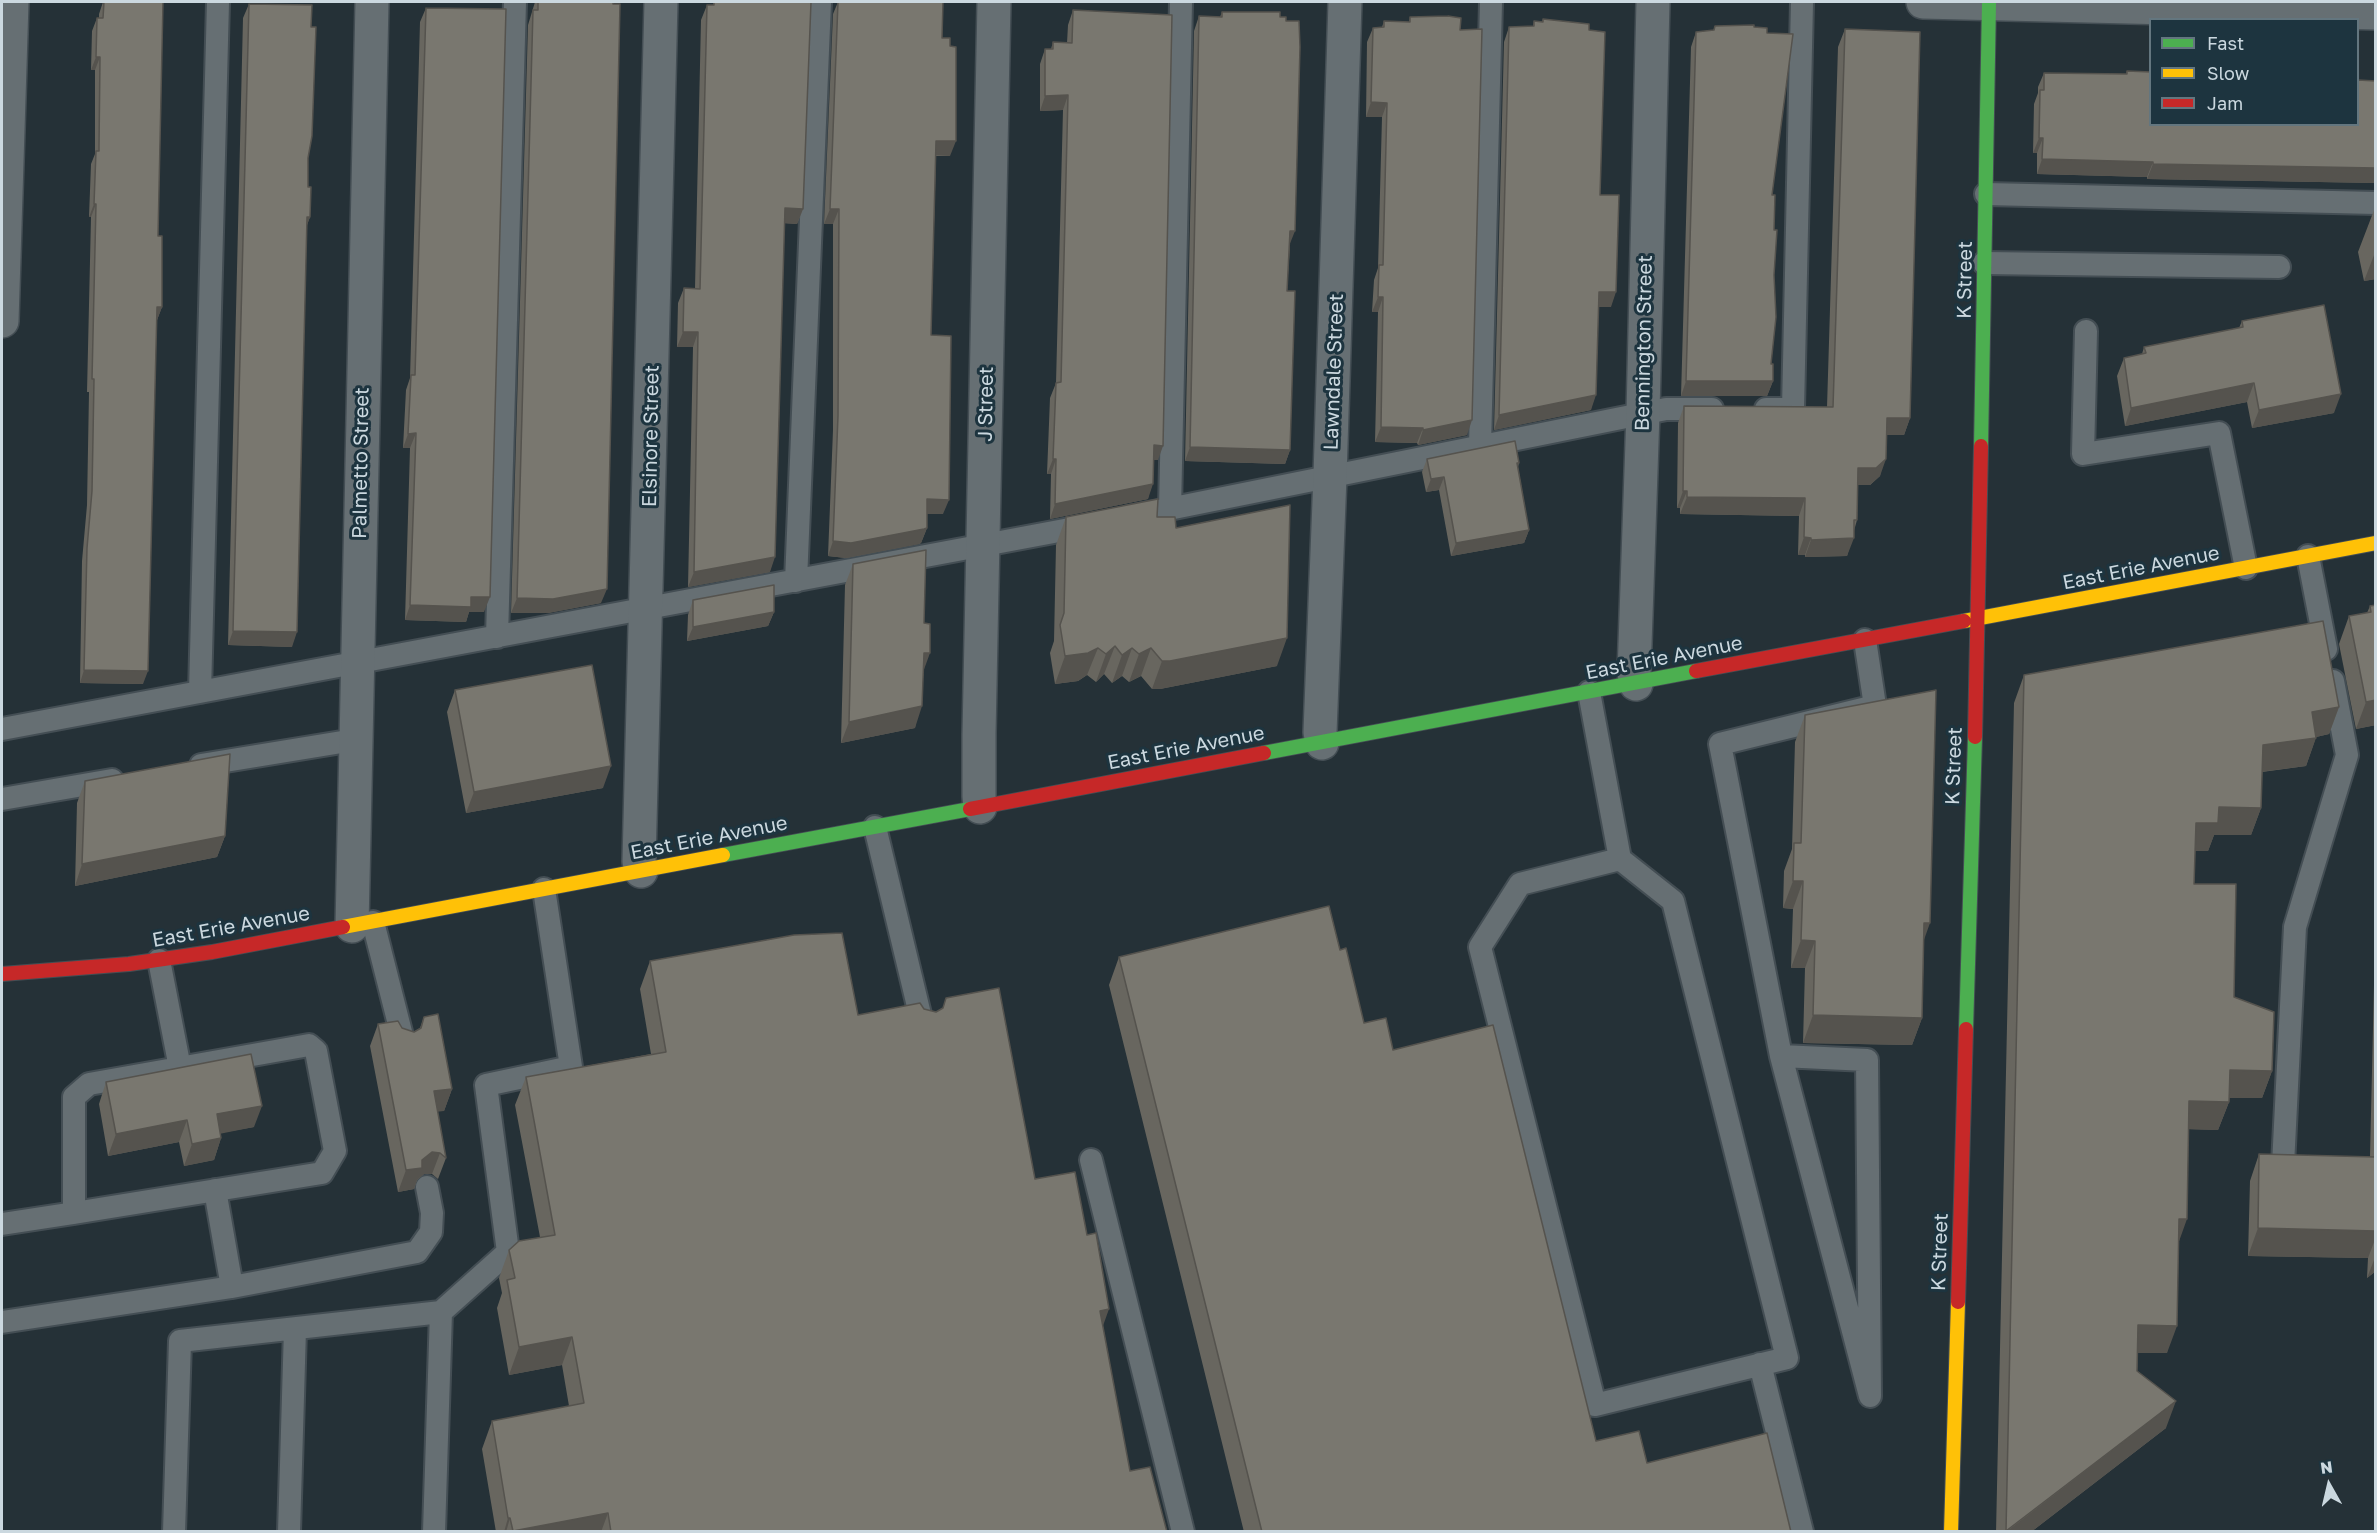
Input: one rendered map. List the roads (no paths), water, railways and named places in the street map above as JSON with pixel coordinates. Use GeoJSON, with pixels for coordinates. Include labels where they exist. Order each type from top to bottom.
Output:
{"type":"FeatureCollection","features":[{"type":"Feature","properties":{"kind":"main road","name":"K Street"},"geometry":{"type":"LineString","coordinates":[[1951,1532],[1978,619],[1989,2]]}},
{"type":"Feature","properties":{"kind":"main road","name":"East Erie Avenue"},"geometry":{"type":"LineString","coordinates":[[2,974],[46,972],[159,960],[363,924],[2376,543]]}},
{"type":"Feature","properties":{"kind":"street"},"geometry":{"type":"LineString","coordinates":[[2,321],[12,2]]}},
{"type":"Feature","properties":{"kind":"street","name":"Palmetto Street"},"geometry":{"type":"LineString","coordinates":[[363,924],[354,740],[372,2]]}},
{"type":"Feature","properties":{"kind":"street","name":"Elsinore Street"},"geometry":{"type":"LineString","coordinates":[[641,871],[639,861],[661,2]]}},
{"type":"Feature","properties":{"kind":"street","name":"J Street"},"geometry":{"type":"LineString","coordinates":[[981,807],[979,796],[994,2]]}},
{"type":"Feature","properties":{"kind":"street","name":"Lawndale Street"},"geometry":{"type":"LineString","coordinates":[[1322,743],[1320,732],[1345,2]]}},
{"type":"Feature","properties":{"kind":"street","name":"Bennington Street"},"geometry":{"type":"LineString","coordinates":[[1636,684],[1634,673],[1653,2]]}},
{"type":"Feature","properties":{"kind":"street"},"geometry":{"type":"LineString","coordinates":[[1923,2],[2330,7],[2376,13]]}},
{"type":"Feature","properties":{"kind":"lane"},"geometry":{"type":"LineString","coordinates":[[200,692],[218,2]]}},
{"type":"Feature","properties":{"kind":"lane"},"geometry":{"type":"LineString","coordinates":[[497,637],[515,2]]}},
{"type":"Feature","properties":{"kind":"lane"},"geometry":{"type":"LineString","coordinates":[[796,581],[820,2]]}},
{"type":"Feature","properties":{"kind":"lane"},"geometry":{"type":"LineString","coordinates":[[1170,509],[1181,2]]}},
{"type":"Feature","properties":{"kind":"lane"},"geometry":{"type":"LineString","coordinates":[[1480,446],[1491,2]]}},
{"type":"Feature","properties":{"kind":"lane"},"geometry":{"type":"LineString","coordinates":[[2,729],[984,546],[1643,413],[1666,409],[1793,410],[1802,2]]}},
{"type":"Feature","properties":{"kind":"lane"},"geometry":{"type":"LineString","coordinates":[[1986,194],[2376,203]]}},
{"type":"Feature","properties":{"kind":"lane"},"geometry":{"type":"LineString","coordinates":[[1984,263],[2279,267]]}},
{"type":"Feature","properties":{"kind":"lane"},"geometry":{"type":"LineString","coordinates":[[2086,331],[2083,454],[2219,433],[2246,568]]}},
{"type":"Feature","properties":{"kind":"lane"},"geometry":{"type":"LineString","coordinates":[[2283,1165],[2295,927],[2347,754],[2308,556]]}},
{"type":"Feature","properties":{"kind":"lane"},"geometry":{"type":"LineString","coordinates":[[1781,1056],[1867,1060],[1870,1396],[1781,1056],[1720,744],[1875,706],[1865,640]]}},
{"type":"Feature","properties":{"kind":"lane"},"geometry":{"type":"LineString","coordinates":[[1589,692],[1620,859],[1673,901],[1787,1358],[1595,1405],[1480,947],[1520,884],[1620,859]]}},
{"type":"Feature","properties":{"kind":"lane"},"geometry":{"type":"LineString","coordinates":[[178,769],[354,740]]}},
{"type":"Feature","properties":{"kind":"lane"},"geometry":{"type":"LineString","coordinates":[[2,799],[131,777]]}},
{"type":"Feature","properties":{"kind":"lane"},"geometry":{"type":"LineString","coordinates":[[875,827],[923,1027]]}},
{"type":"Feature","properties":{"kind":"lane"},"geometry":{"type":"LineString","coordinates":[[174,1532],[180,1341],[441,1312],[508,1252],[486,1085],[571,1067],[544,889]]}},
{"type":"Feature","properties":{"kind":"lane"},"geometry":{"type":"LineString","coordinates":[[363,924],[403,1040]]}},
{"type":"Feature","properties":{"kind":"lane"},"geometry":{"type":"LineString","coordinates":[[159,960],[180,1068]]}},
{"type":"Feature","properties":{"kind":"lane"},"geometry":{"type":"LineString","coordinates":[[2,1224],[74,1213],[322,1173],[335,1151],[316,1051],[309,1045],[89,1084],[74,1097],[74,1213]]}},
{"type":"Feature","properties":{"kind":"lane"},"geometry":{"type":"LineString","coordinates":[[1091,1160],[1183,1532]]}},
{"type":"Feature","properties":{"kind":"lane"},"geometry":{"type":"LineString","coordinates":[[2,1322],[232,1287],[417,1252],[431,1232],[432,1213],[427,1187]]}},
{"type":"Feature","properties":{"kind":"lane"},"geometry":{"type":"LineString","coordinates":[[215,1190],[232,1287]]}},
{"type":"Feature","properties":{"kind":"lane"},"geometry":{"type":"LineString","coordinates":[[434,1532],[441,1312]]}},
{"type":"Feature","properties":{"kind":"lane"},"geometry":{"type":"LineString","coordinates":[[289,1532],[295,1329]]}},
{"type":"Feature","properties":{"kind":"lane"},"geometry":{"type":"LineString","coordinates":[[1760,1364],[1802,1532]]}}]}
